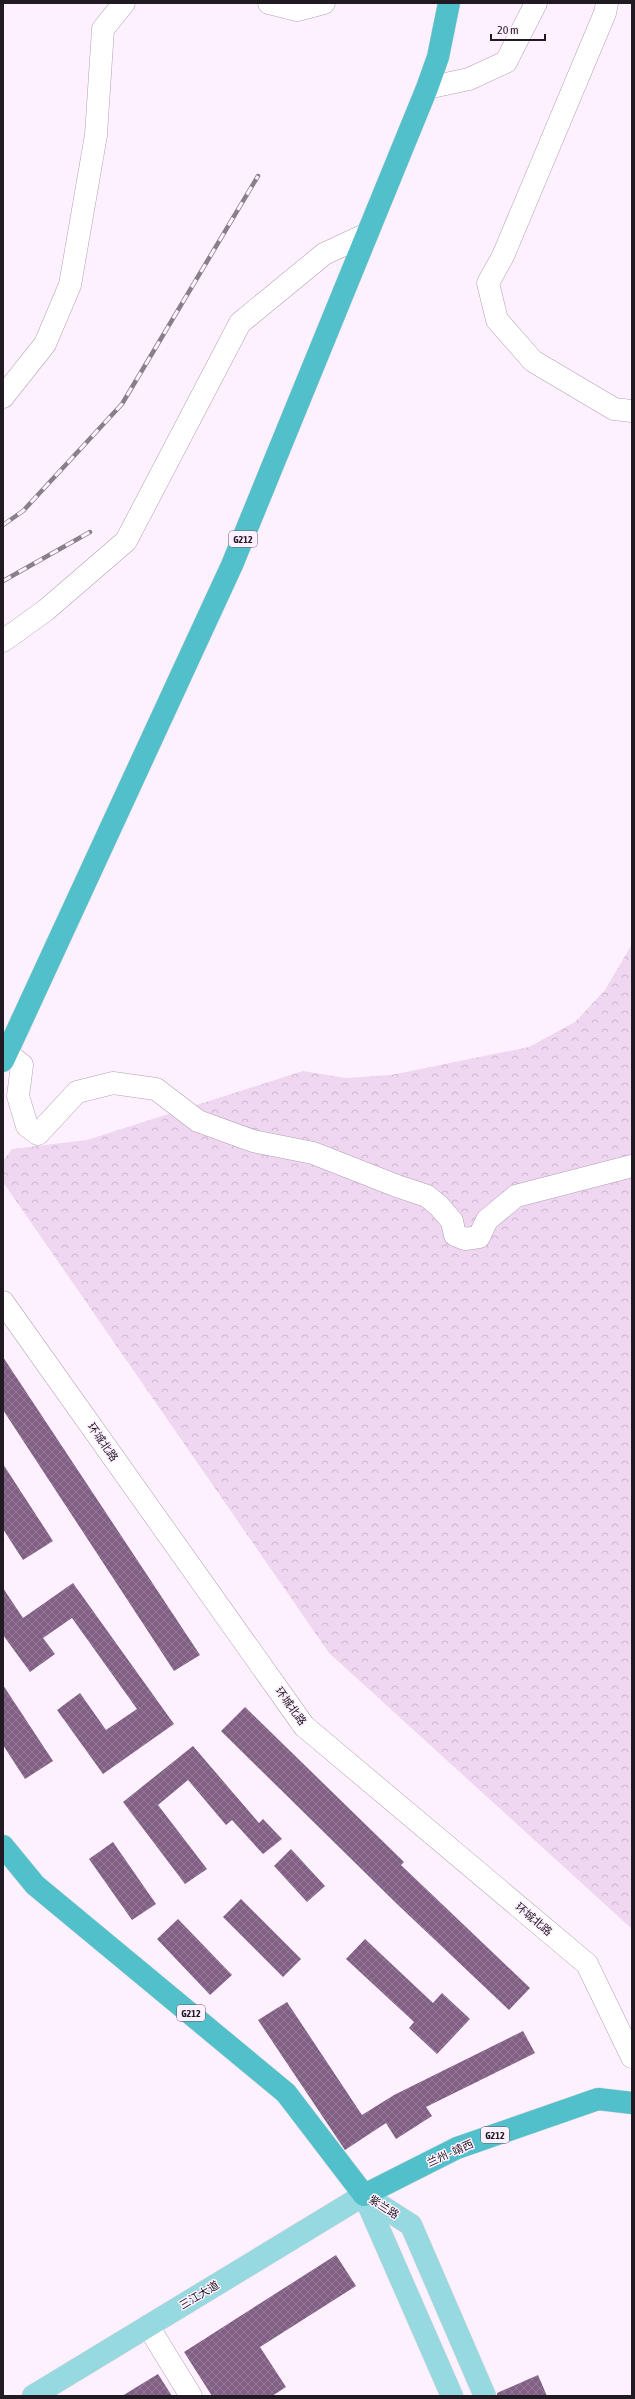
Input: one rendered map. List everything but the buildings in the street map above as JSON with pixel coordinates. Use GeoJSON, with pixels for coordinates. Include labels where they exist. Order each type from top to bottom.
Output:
{"type":"FeatureCollection","features":[{"type":"Feature","properties":{"kind":"highway","name":"G212"},"geometry":{"type":"LineString","coordinates":[[5,1057],[232,565],[427,88],[438,58],[449,3]]}},
{"type":"Feature","properties":{"kind":"highway","name":"G212"},"geometry":{"type":"LineString","coordinates":[[3,1846],[35,1885],[286,2094],[364,2195]]}},
{"type":"Feature","properties":{"kind":"highway","name":"兰州 - 靖西"},"geometry":{"type":"LineString","coordinates":[[364,2195],[457,2148],[598,2099],[632,2103]]}},
{"type":"Feature","properties":{"kind":"main road","name":"三江大道"},"geometry":{"type":"LineString","coordinates":[[33,2396],[364,2195]]}},
{"type":"Feature","properties":{"kind":"main road","name":"紫兰路"},"geometry":{"type":"LineString","coordinates":[[364,2195],[452,2396]]}},
{"type":"Feature","properties":{"kind":"main road","name":"紫兰路"},"geometry":{"type":"LineString","coordinates":[[364,2195],[411,2225],[485,2396]]}},
{"type":"Feature","properties":{"kind":"street"},"geometry":{"type":"LineString","coordinates":[[3,397],[45,344],[70,285],[96,135],[103,28],[124,3]]}},
{"type":"Feature","properties":{"kind":"street"},"geometry":{"type":"LineString","coordinates":[[269,3],[297,10],[324,3]]}},
{"type":"Feature","properties":{"kind":"street"},"geometry":{"type":"LineString","coordinates":[[427,88],[469,79],[506,62],[536,3]]}},
{"type":"Feature","properties":{"kind":"street"},"geometry":{"type":"LineString","coordinates":[[606,3],[605,13],[503,256],[488,283],[497,320],[533,361],[614,409],[632,411]]}},
{"type":"Feature","properties":{"kind":"street"},"geometry":{"type":"LineString","coordinates":[[3,640],[46,610],[126,541],[240,323],[324,254],[367,234]]}},
{"type":"Feature","properties":{"kind":"street"},"geometry":{"type":"LineString","coordinates":[[5,1057],[22,1065],[18,1096],[27,1126],[38,1134],[77,1092],[113,1083],[156,1089],[198,1120],[253,1140],[313,1153],[397,1186],[427,1196],[439,1206],[452,1221],[455,1235],[465,1239],[479,1237],[487,1220],[516,1196],[632,1166]]}},
{"type":"Feature","properties":{"kind":"street","name":"环城北路"},"geometry":{"type":"LineString","coordinates":[[3,1302],[304,1726],[587,1964],[632,2057]]}},
{"type":"Feature","properties":{"kind":"street"},"geometry":{"type":"LineString","coordinates":[[148,2326],[191,2396]]}},
{"type":"Feature","properties":{"kind":"green space"},"geometry":{"type":"Polygon","coordinates":[[[632,944],[632,1929],[329,1653],[3,1182],[3,1161],[12,1149],[87,1140],[303,1071],[345,1078],[391,1075],[529,1047],[575,1022],[605,990],[632,944]]]}},
{"type":"Feature","properties":{"kind":"railway"},"geometry":{"type":"LineString","coordinates":[[3,525],[23,511],[122,404],[258,176]]}},
{"type":"Feature","properties":{"kind":"railway"},"geometry":{"type":"LineString","coordinates":[[3,581],[90,532]]}}]}
